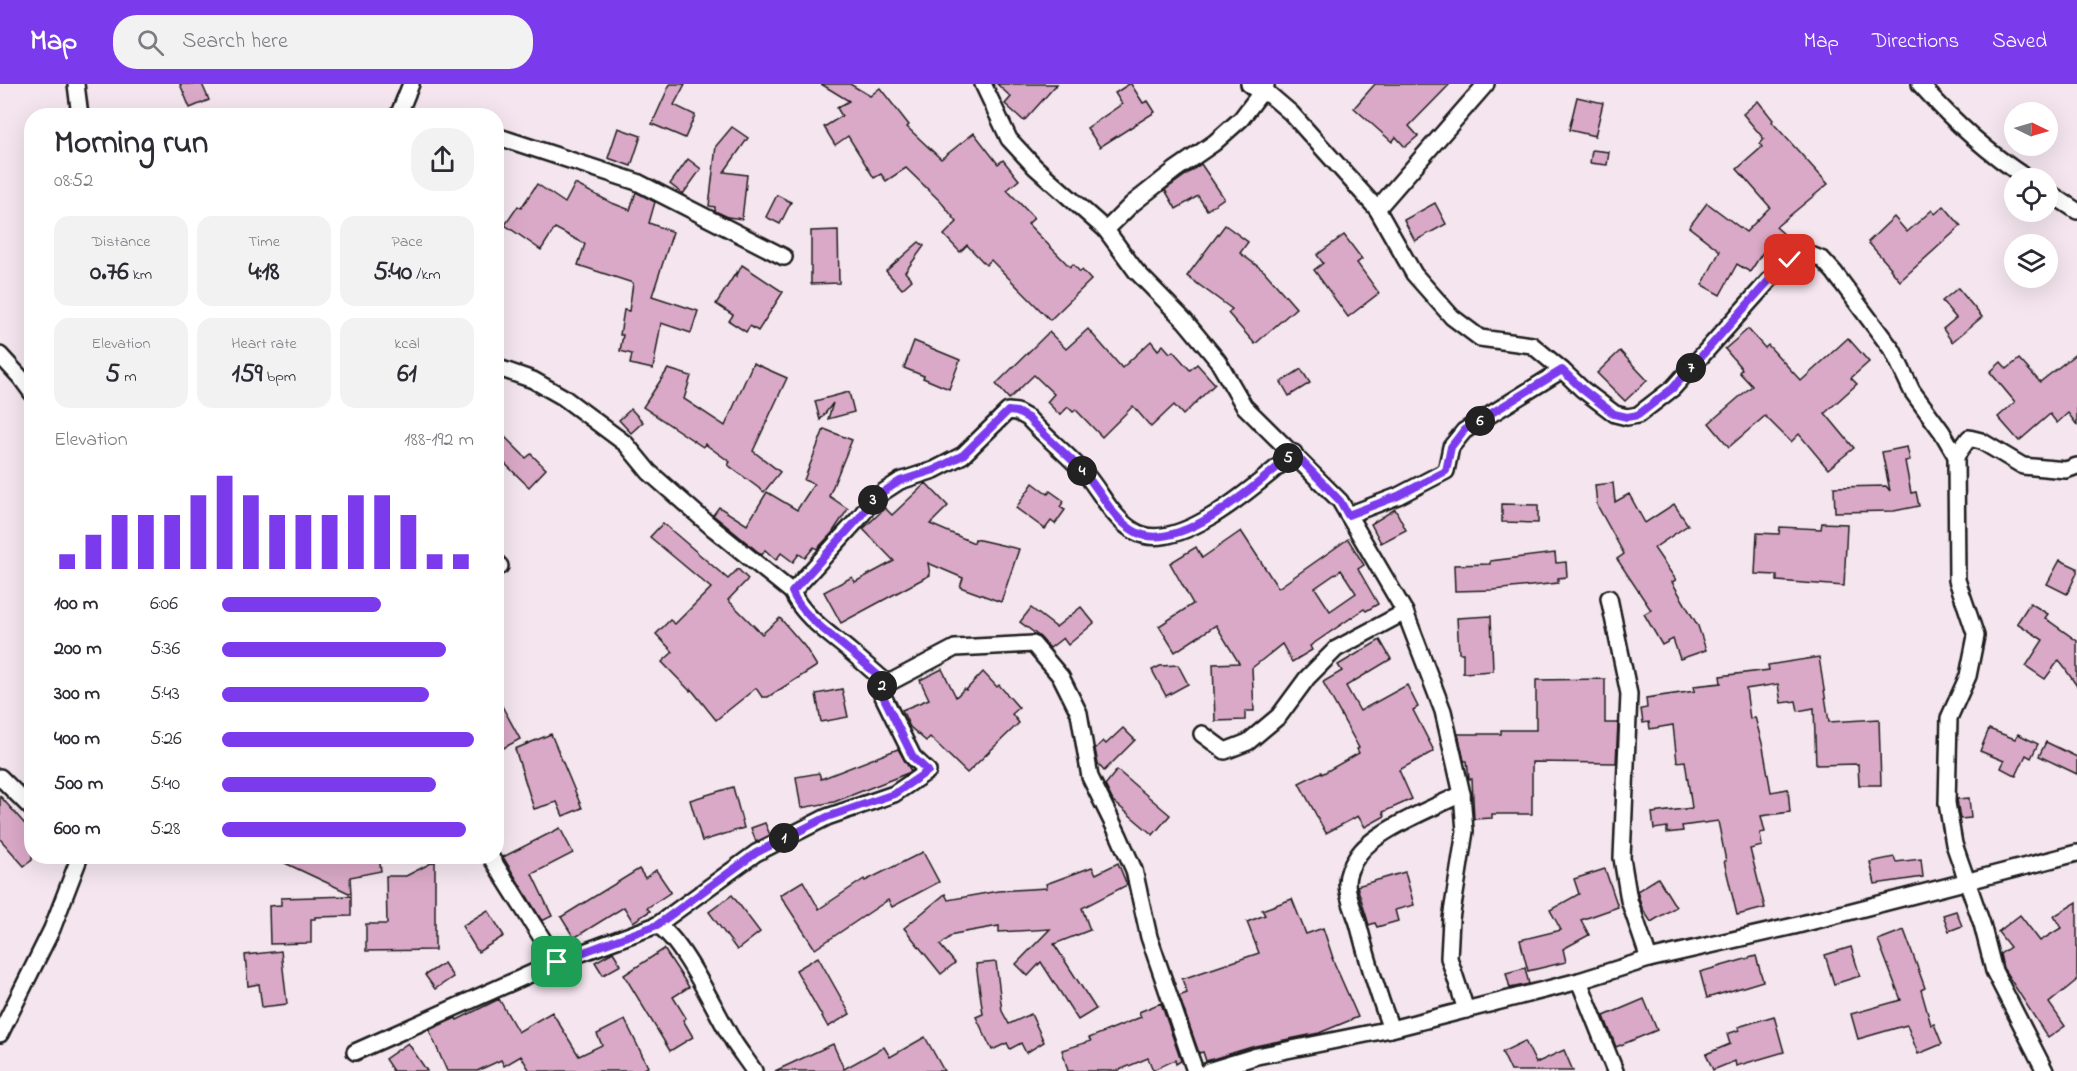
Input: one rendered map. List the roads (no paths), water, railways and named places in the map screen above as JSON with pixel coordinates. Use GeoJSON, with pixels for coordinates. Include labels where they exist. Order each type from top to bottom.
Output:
{"type":"FeatureCollection","features":[{"type":"Feature","properties":{"kind":"street"},"geometry":{"type":"LineString","coordinates":[[76,84],[79,108]]}},
{"type":"Feature","properties":{"kind":"street"},"geometry":{"type":"LineString","coordinates":[[402,108],[411,84]]}},
{"type":"Feature","properties":{"kind":"street"},"geometry":{"type":"LineString","coordinates":[[983,84],[1009,139],[1035,167],[1106,230],[1136,271],[1185,321],[1218,361],[1244,405],[1340,501],[1405,612],[1443,711],[1462,794],[1465,831],[1451,919],[1449,958],[1466,1010]]}},
{"type":"Feature","properties":{"kind":"street"},"geometry":{"type":"LineString","coordinates":[[1377,209],[1486,84]]}},
{"type":"Feature","properties":{"kind":"street"},"geometry":{"type":"LineString","coordinates":[[1920,84],[1947,115],[1980,145],[2011,168]]}},
{"type":"Feature","properties":{"kind":"street"},"geometry":{"type":"LineString","coordinates":[[1106,230],[1132,204],[1241,118],[1259,87],[1291,113],[1377,209],[1414,274],[1452,317],[1480,338],[1532,345],[1614,414],[1627,417],[1638,415],[1673,388],[1772,277],[1790,260],[1811,255],[1823,260],[1893,351],[1912,391],[1942,432],[1956,456],[1957,580],[1976,636],[1968,676],[1949,718],[1947,803],[1954,844],[1968,882],[1994,971],[2045,1071]]}},
{"type":"Feature","properties":{"kind":"street"},"geometry":{"type":"LineString","coordinates":[[504,139],[637,182],[784,257]]}},
{"type":"Feature","properties":{"kind":"street"},"geometry":{"type":"LineString","coordinates":[[2058,199],[2077,211]]}},
{"type":"Feature","properties":{"kind":"street"},"geometry":{"type":"LineString","coordinates":[[0,355],[24,382]]}},
{"type":"Feature","properties":{"kind":"street"},"geometry":{"type":"LineString","coordinates":[[504,370],[533,380],[564,397],[626,444],[649,472],[714,529],[792,592],[796,603],[835,641],[887,683]]}},
{"type":"Feature","properties":{"kind":"street"},"geometry":{"type":"LineString","coordinates":[[1348,515],[1398,496],[1446,471],[1451,447],[1464,430],[1562,370]]}},
{"type":"Feature","properties":{"kind":"street"},"geometry":{"type":"LineString","coordinates":[[792,592],[860,517],[874,498],[900,481],[934,470],[963,455],[1008,411],[1017,412],[1028,418],[1086,475],[1108,506],[1131,530],[1145,537],[1158,539],[1199,524],[1248,493],[1294,453]]}},
{"type":"Feature","properties":{"kind":"street"},"geometry":{"type":"LineString","coordinates":[[1956,456],[1969,438],[1982,441],[2023,466],[2066,470],[2077,466]]}},
{"type":"Feature","properties":{"kind":"street"},"geometry":{"type":"LineString","coordinates":[[1609,598],[1629,694],[1622,858],[1629,900],[1649,959]]}},
{"type":"Feature","properties":{"kind":"street"},"geometry":{"type":"LineString","coordinates":[[1202,734],[1225,751],[1248,742],[1279,716],[1307,678],[1336,649],[1405,612]]}},
{"type":"Feature","properties":{"kind":"street"},"geometry":{"type":"LineString","coordinates":[[356,1052],[557,962],[657,925],[756,853],[827,817],[894,794],[928,771],[913,757],[879,688],[955,648],[1033,644],[1061,677],[1079,713],[1090,777],[1134,870],[1149,937],[1195,1071]]}},
{"type":"Feature","properties":{"kind":"street"},"geometry":{"type":"LineString","coordinates":[[0,777],[24,800]]}},
{"type":"Feature","properties":{"kind":"street"},"geometry":{"type":"LineString","coordinates":[[1390,1029],[1371,976],[1350,897],[1347,882],[1350,867],[1360,852],[1371,842],[1414,816],[1462,794]]}},
{"type":"Feature","properties":{"kind":"street"},"geometry":{"type":"LineString","coordinates":[[1208,1071],[1257,1056],[1390,1029],[1466,1010],[1579,981],[1649,959],[1794,926],[2077,853]]}},
{"type":"Feature","properties":{"kind":"street"},"geometry":{"type":"LineString","coordinates":[[0,1034],[52,929],[77,864]]}},
{"type":"Feature","properties":{"kind":"street"},"geometry":{"type":"LineString","coordinates":[[495,864],[557,962]]}},
{"type":"Feature","properties":{"kind":"street"},"geometry":{"type":"LineString","coordinates":[[657,925],[665,929],[687,960],[735,1045],[754,1071]]}},
{"type":"Feature","properties":{"kind":"street"},"geometry":{"type":"LineString","coordinates":[[1579,981],[1615,1071]]}}]}
